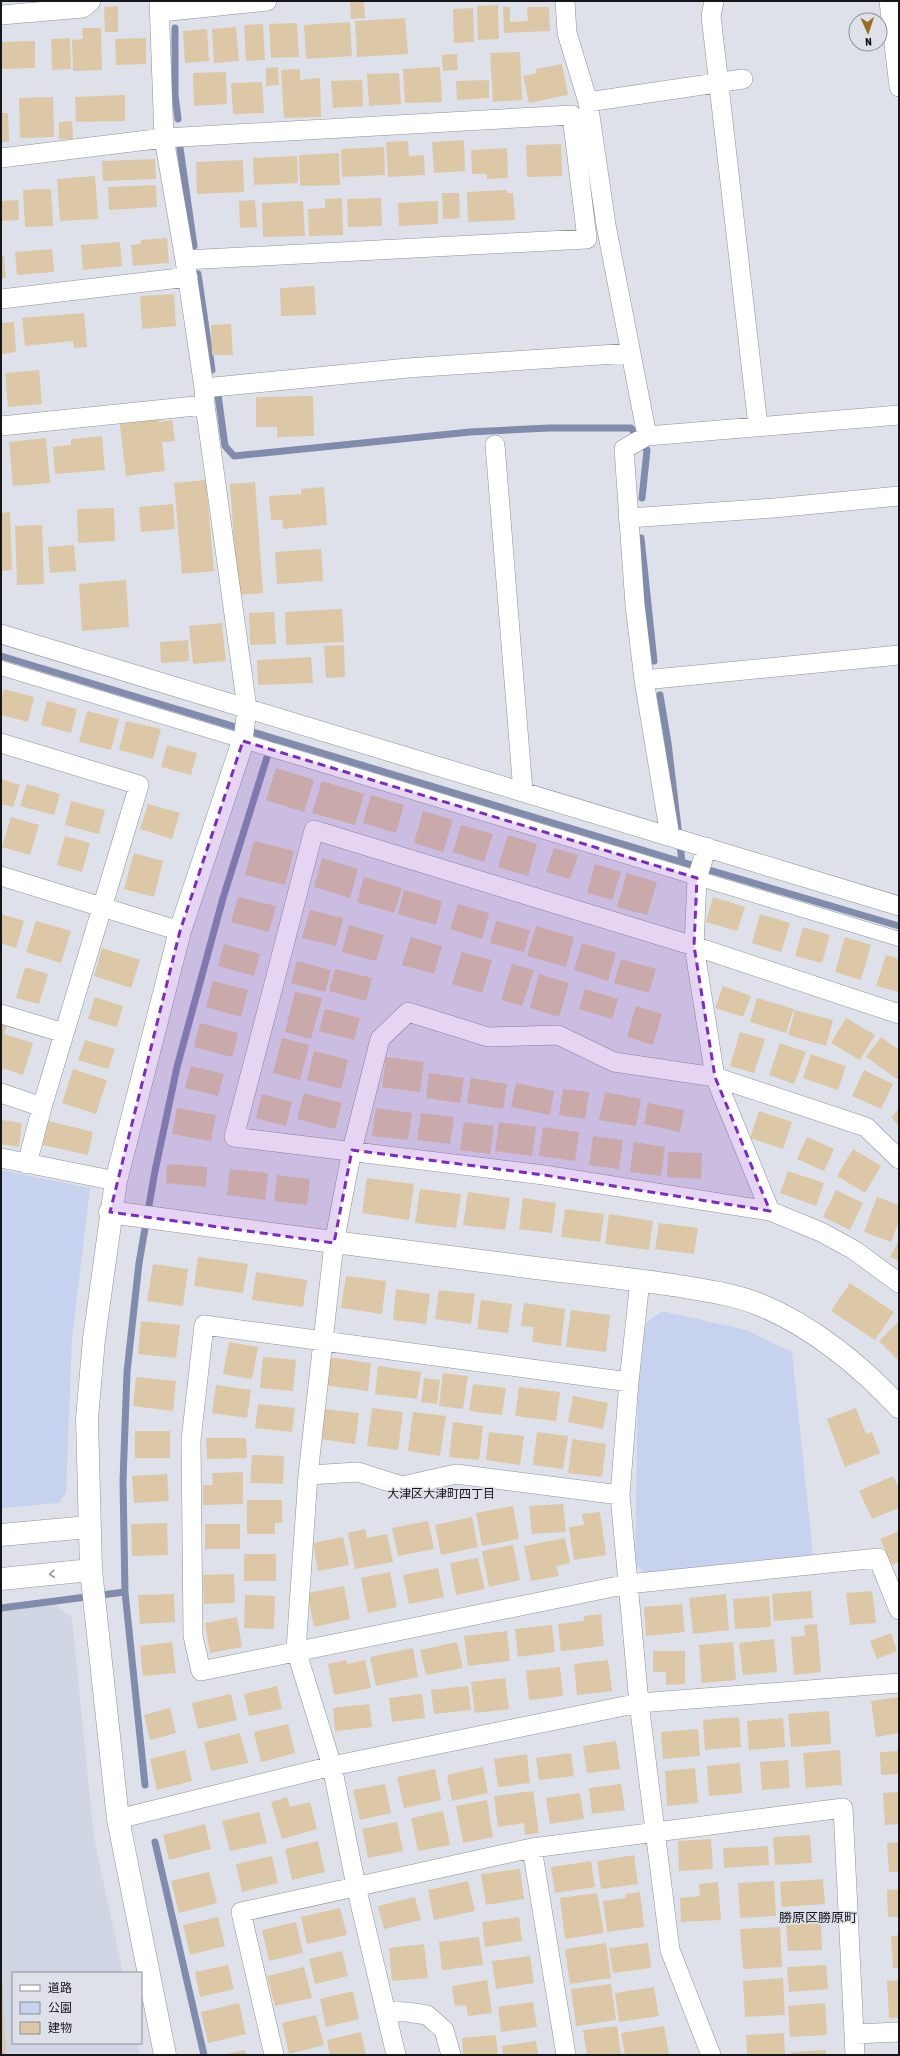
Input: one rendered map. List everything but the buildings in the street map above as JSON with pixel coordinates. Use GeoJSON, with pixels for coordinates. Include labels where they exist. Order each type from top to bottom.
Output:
{"type":"FeatureCollection","features":[{"type":"Feature","properties":{"kind":"street"},"geometry":{"type":"LineString","coordinates":[[1,15],[83,8],[91,1]]}},
{"type":"Feature","properties":{"kind":"street"},"geometry":{"type":"LineString","coordinates":[[165,2055],[118,1819],[90,1570],[87,1418],[94,1339],[110,1212],[116,1181],[180,931],[243,741],[247,708],[187,269],[164,138],[160,7],[267,1]]}},
{"type":"Feature","properties":{"kind":"street"},"geometry":{"type":"LineString","coordinates":[[565,1],[567,33],[588,102],[606,225],[647,436]]}},
{"type":"Feature","properties":{"kind":"street"},"geometry":{"type":"LineString","coordinates":[[714,1],[711,16],[720,82],[758,426]]}},
{"type":"Feature","properties":{"kind":"street"},"geometry":{"type":"LineString","coordinates":[[889,1],[899,86]]}},
{"type":"Feature","properties":{"kind":"street"},"geometry":{"type":"LineString","coordinates":[[588,102],[743,79]]}},
{"type":"Feature","properties":{"kind":"street"},"geometry":{"type":"LineString","coordinates":[[1,158],[164,138],[572,115],[587,238],[187,269],[1,299]]}},
{"type":"Feature","properties":{"kind":"street"},"geometry":{"type":"LineString","coordinates":[[1,426],[408,368],[631,353]]}},
{"type":"Feature","properties":{"kind":"street"},"geometry":{"type":"LineString","coordinates":[[670,836],[644,680],[635,605],[624,449],[647,436],[899,415]]}},
{"type":"Feature","properties":{"kind":"street"},"geometry":{"type":"LineString","coordinates":[[495,445],[523,792]]}},
{"type":"Feature","properties":{"kind":"street"},"geometry":{"type":"LineString","coordinates":[[628,518],[774,508],[899,496]]}},
{"type":"Feature","properties":{"kind":"street"},"geometry":{"type":"LineString","coordinates":[[1,634],[899,906]]}},
{"type":"Feature","properties":{"kind":"street"},"geometry":{"type":"LineString","coordinates":[[644,680],[899,655]]}},
{"type":"Feature","properties":{"kind":"street"},"geometry":{"type":"LineString","coordinates":[[1,668],[899,939]]}},
{"type":"Feature","properties":{"kind":"street"},"geometry":{"type":"LineString","coordinates":[[1,743],[139,785],[42,1107],[28,1164]]}},
{"type":"Feature","properties":{"kind":"street"},"geometry":{"type":"LineString","coordinates":[[899,1014],[694,946],[314,830],[234,1137],[352,1150],[544,1175],[770,1211],[821,1232],[854,1250],[899,1283]]}},
{"type":"Feature","properties":{"kind":"street"},"geometry":{"type":"LineString","coordinates":[[707,847],[697,878],[694,946],[715,1077],[770,1211]]}},
{"type":"Feature","properties":{"kind":"street"},"geometry":{"type":"LineString","coordinates":[[1,876],[180,931]]}},
{"type":"Feature","properties":{"kind":"street"},"geometry":{"type":"LineString","coordinates":[[396,2055],[356,1886],[332,1766],[296,1650],[308,1475],[334,1243],[352,1150],[380,1039],[408,1012],[488,1038],[558,1035],[614,1062],[715,1077],[866,1127],[899,1159]]}},
{"type":"Feature","properties":{"kind":"street"},"geometry":{"type":"LineString","coordinates":[[1,1014],[64,1033]]}},
{"type":"Feature","properties":{"kind":"street"},"geometry":{"type":"LineString","coordinates":[[1,1093],[42,1107]]}},
{"type":"Feature","properties":{"kind":"street"},"geometry":{"type":"LineString","coordinates":[[1,1158],[116,1181]]}},
{"type":"Feature","properties":{"kind":"street"},"geometry":{"type":"LineString","coordinates":[[110,1212],[334,1243],[640,1280],[718,1292],[757,1304],[780,1314],[808,1331],[857,1367],[881,1388],[899,1407]]}},
{"type":"Feature","properties":{"kind":"street"},"geometry":{"type":"LineString","coordinates":[[640,1280],[629,1382],[620,1495],[628,1584],[639,1703],[670,1950],[711,2055]]}},
{"type":"Feature","properties":{"kind":"street"},"geometry":{"type":"LineString","coordinates":[[629,1382],[323,1342],[204,1324],[191,1440],[194,1636],[201,1671],[296,1650],[628,1584],[878,1558],[899,1610]]}},
{"type":"Feature","properties":{"kind":"street"},"geometry":{"type":"LineString","coordinates":[[308,1475],[358,1472],[402,1486],[456,1474],[620,1495]]}},
{"type":"Feature","properties":{"kind":"street"},"geometry":{"type":"LineString","coordinates":[[1,1535],[88,1527]]}},
{"type":"Feature","properties":{"kind":"street"},"geometry":{"type":"LineString","coordinates":[[1,1579],[90,1570]]}},
{"type":"Feature","properties":{"kind":"street"},"geometry":{"type":"LineString","coordinates":[[118,1819],[332,1766],[639,1703],[899,1683]]}},
{"type":"Feature","properties":{"kind":"street"},"geometry":{"type":"LineString","coordinates":[[274,2055],[241,1912],[532,1848],[843,1808],[855,2055]]}},
{"type":"Feature","properties":{"kind":"street"},"geometry":{"type":"LineString","coordinates":[[532,1848],[566,2055]]}},
{"type":"Feature","properties":{"kind":"street"},"geometry":{"type":"LineString","coordinates":[[386,2011],[427,2015],[444,2030],[451,2055]]}},
{"type":"Feature","properties":{"kind":"street"},"geometry":{"type":"LineString","coordinates":[[854,2034],[899,2032]]}},
{"type":"Feature","properties":{"kind":"highlighted area"},"geometry":{"type":"Polygon","coordinates":[[[243,741],[697,878],[694,946],[715,1077],[770,1211],[544,1175],[352,1150],[334,1243],[110,1212],[180,931],[243,741]]]}},
{"type":"Feature","properties":{"kind":"shaded area"},"geometry":{"type":"Polygon","coordinates":[[[52,1602],[72,1618],[94,1838],[123,1972],[12,1972],[12,2044],[137,2044],[140,2055],[1,2055],[1,1607],[52,1602]]]}},
{"type":"Feature","properties":{"kind":"green space"},"geometry":{"type":"Polygon","coordinates":[[[1,1170],[90,1188],[72,1339],[66,1493],[59,1503],[1,1508],[1,1170]]]}},
{"type":"Feature","properties":{"kind":"green space"},"geometry":{"type":"Polygon","coordinates":[[[662,1311],[746,1330],[792,1352],[813,1555],[647,1575],[635,1563],[638,1383],[646,1323],[662,1311]]]}},
{"type":"Feature","properties":{"kind":"waterway"},"geometry":{"type":"LineString","coordinates":[[175,28],[175,95],[178,119]]}},
{"type":"Feature","properties":{"kind":"waterway"},"geometry":{"type":"LineString","coordinates":[[180,148],[194,246]]}},
{"type":"Feature","properties":{"kind":"waterway"},"geometry":{"type":"LineString","coordinates":[[198,274],[212,370]]}},
{"type":"Feature","properties":{"kind":"waterway"},"geometry":{"type":"LineString","coordinates":[[218,395],[225,446],[234,456],[470,432],[549,428],[631,428],[647,450],[642,498]]}},
{"type":"Feature","properties":{"kind":"waterway"},"geometry":{"type":"LineString","coordinates":[[641,538],[654,661]]}},
{"type":"Feature","properties":{"kind":"waterway"},"geometry":{"type":"LineString","coordinates":[[1,656],[899,926]]}},
{"type":"Feature","properties":{"kind":"waterway"},"geometry":{"type":"LineString","coordinates":[[660,695],[668,743],[682,862]]}},
{"type":"Feature","properties":{"kind":"waterway"},"geometry":{"type":"LineString","coordinates":[[145,1785],[125,1592],[123,1481],[127,1372],[139,1263],[155,1171],[177,1067],[223,898],[273,738]]}},
{"type":"Feature","properties":{"kind":"waterway"},"geometry":{"type":"LineString","coordinates":[[1,1608],[125,1592]]}},
{"type":"Feature","properties":{"kind":"waterway"},"geometry":{"type":"LineString","coordinates":[[155,1842],[204,2055]]}},
{"type":"Feature","properties":{"kind":"district","name":"大津区大津町四丁目"},"geometry":{"type":"Point","coordinates":[441,1494]}},
{"type":"Feature","properties":{"kind":"district","name":"勝原区勝原町"},"geometry":{"type":"Point","coordinates":[818,1917]}}]}
